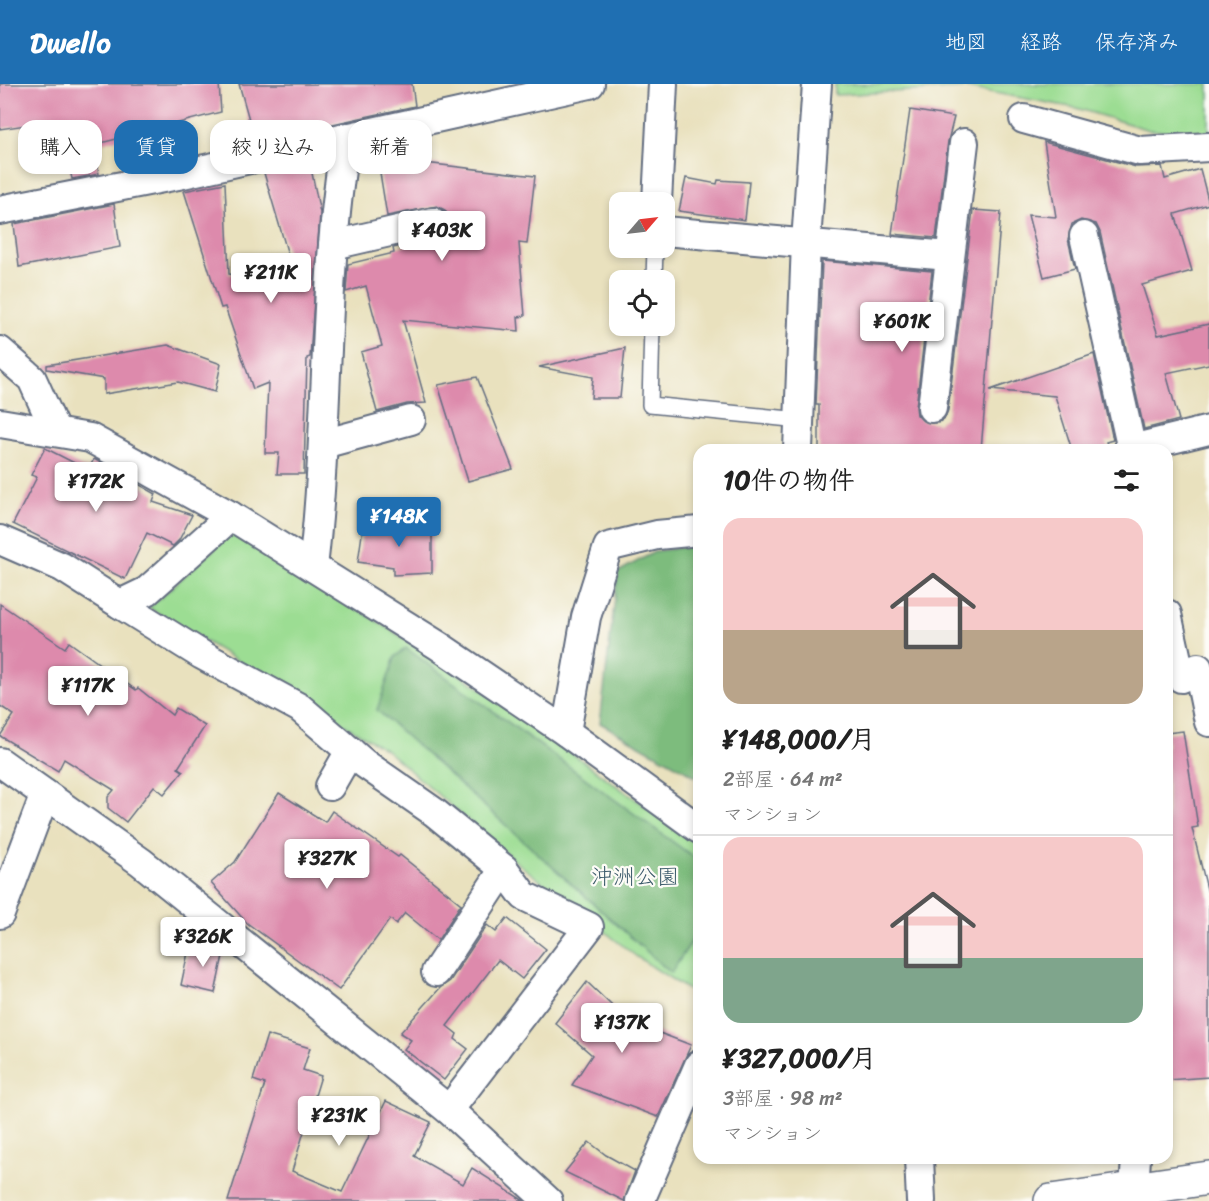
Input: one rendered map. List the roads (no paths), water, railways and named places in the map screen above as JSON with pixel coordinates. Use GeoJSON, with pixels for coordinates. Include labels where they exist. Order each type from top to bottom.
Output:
{"type":"FeatureCollection","features":[{"type":"Feature","properties":{"kind":"street"},"geometry":{"type":"LineString","coordinates":[[0,210],[178,175],[590,84]]}},
{"type":"Feature","properties":{"kind":"street"},"geometry":{"type":"LineString","coordinates":[[658,192],[663,84]]}},
{"type":"Feature","properties":{"kind":"street"},"geometry":{"type":"LineString","coordinates":[[798,444],[806,242],[818,84]]}},
{"type":"Feature","properties":{"kind":"street"},"geometry":{"type":"LineString","coordinates":[[1024,119],[1140,151],[1209,147]]}},
{"type":"Feature","properties":{"kind":"street"},"geometry":{"type":"LineString","coordinates":[[313,567],[322,492],[336,195],[346,137]]}},
{"type":"Feature","properties":{"kind":"street"},"geometry":{"type":"LineString","coordinates":[[932,408],[964,143]]}},
{"type":"Feature","properties":{"kind":"street"},"geometry":{"type":"LineString","coordinates":[[333,245],[433,222]]}},
{"type":"Feature","properties":{"kind":"street"},"geometry":{"type":"LineString","coordinates":[[675,232],[949,256]]}},
{"type":"Feature","properties":{"kind":"street"},"geometry":{"type":"LineString","coordinates":[[1084,236],[1131,444]]}},
{"type":"Feature","properties":{"kind":"street"},"geometry":{"type":"LineString","coordinates":[[0,351],[32,379],[56,432]]}},
{"type":"Feature","properties":{"kind":"street"},"geometry":{"type":"LineString","coordinates":[[323,444],[411,420]]}},
{"type":"Feature","properties":{"kind":"street"},"geometry":{"type":"LineString","coordinates":[[0,423],[90,438],[231,516],[439,646],[566,732],[693,825]]}},
{"type":"Feature","properties":{"kind":"street"},"geometry":{"type":"LineString","coordinates":[[1155,444],[1209,430]]}},
{"type":"Feature","properties":{"kind":"street"},"geometry":{"type":"LineString","coordinates":[[120,604],[147,591],[231,516]]}},
{"type":"Feature","properties":{"kind":"street"},"geometry":{"type":"LineString","coordinates":[[566,732],[586,617],[608,547],[657,535],[693,532]]}},
{"type":"Feature","properties":{"kind":"street"},"geometry":{"type":"LineString","coordinates":[[0,540],[62,567],[202,654],[300,708],[350,751],[434,812],[504,869],[524,896],[589,927],[449,1110]]}},
{"type":"Feature","properties":{"kind":"street"},"geometry":{"type":"LineString","coordinates":[[1173,630],[1209,722]]}},
{"type":"Feature","properties":{"kind":"street"},"geometry":{"type":"LineString","coordinates":[[330,786],[350,751]]}},
{"type":"Feature","properties":{"kind":"street"},"geometry":{"type":"LineString","coordinates":[[0,762],[141,862],[449,1110],[548,1201]]}},
{"type":"Feature","properties":{"kind":"street"},"geometry":{"type":"LineString","coordinates":[[0,914],[45,794]]}},
{"type":"Feature","properties":{"kind":"street"},"geometry":{"type":"LineString","coordinates":[[436,972],[504,869]]}},
{"type":"Feature","properties":{"kind":"street"},"geometry":{"type":"LineString","coordinates":[[640,1201],[693,1079]]}},
{"type":"Feature","properties":{"kind":"street"},"geometry":{"type":"LineString","coordinates":[[919,1164],[921,1201]]}},
{"type":"Feature","properties":{"kind":"street"},"geometry":{"type":"LineString","coordinates":[[1134,1190],[1136,1164]]}},
{"type":"Feature","properties":{"kind":"street"},"geometry":{"type":"LineString","coordinates":[[1051,1201],[1085,1200],[1209,1178]]}},
{"type":"Feature","properties":{"kind":"lane"},"geometry":{"type":"LineString","coordinates":[[652,336],[650,405],[800,420]]}},
{"type":"Feature","properties":{"kind":"park label","name":"沖洲公園"},"geometry":{"type":"Point","coordinates":[635,876]}}]}
